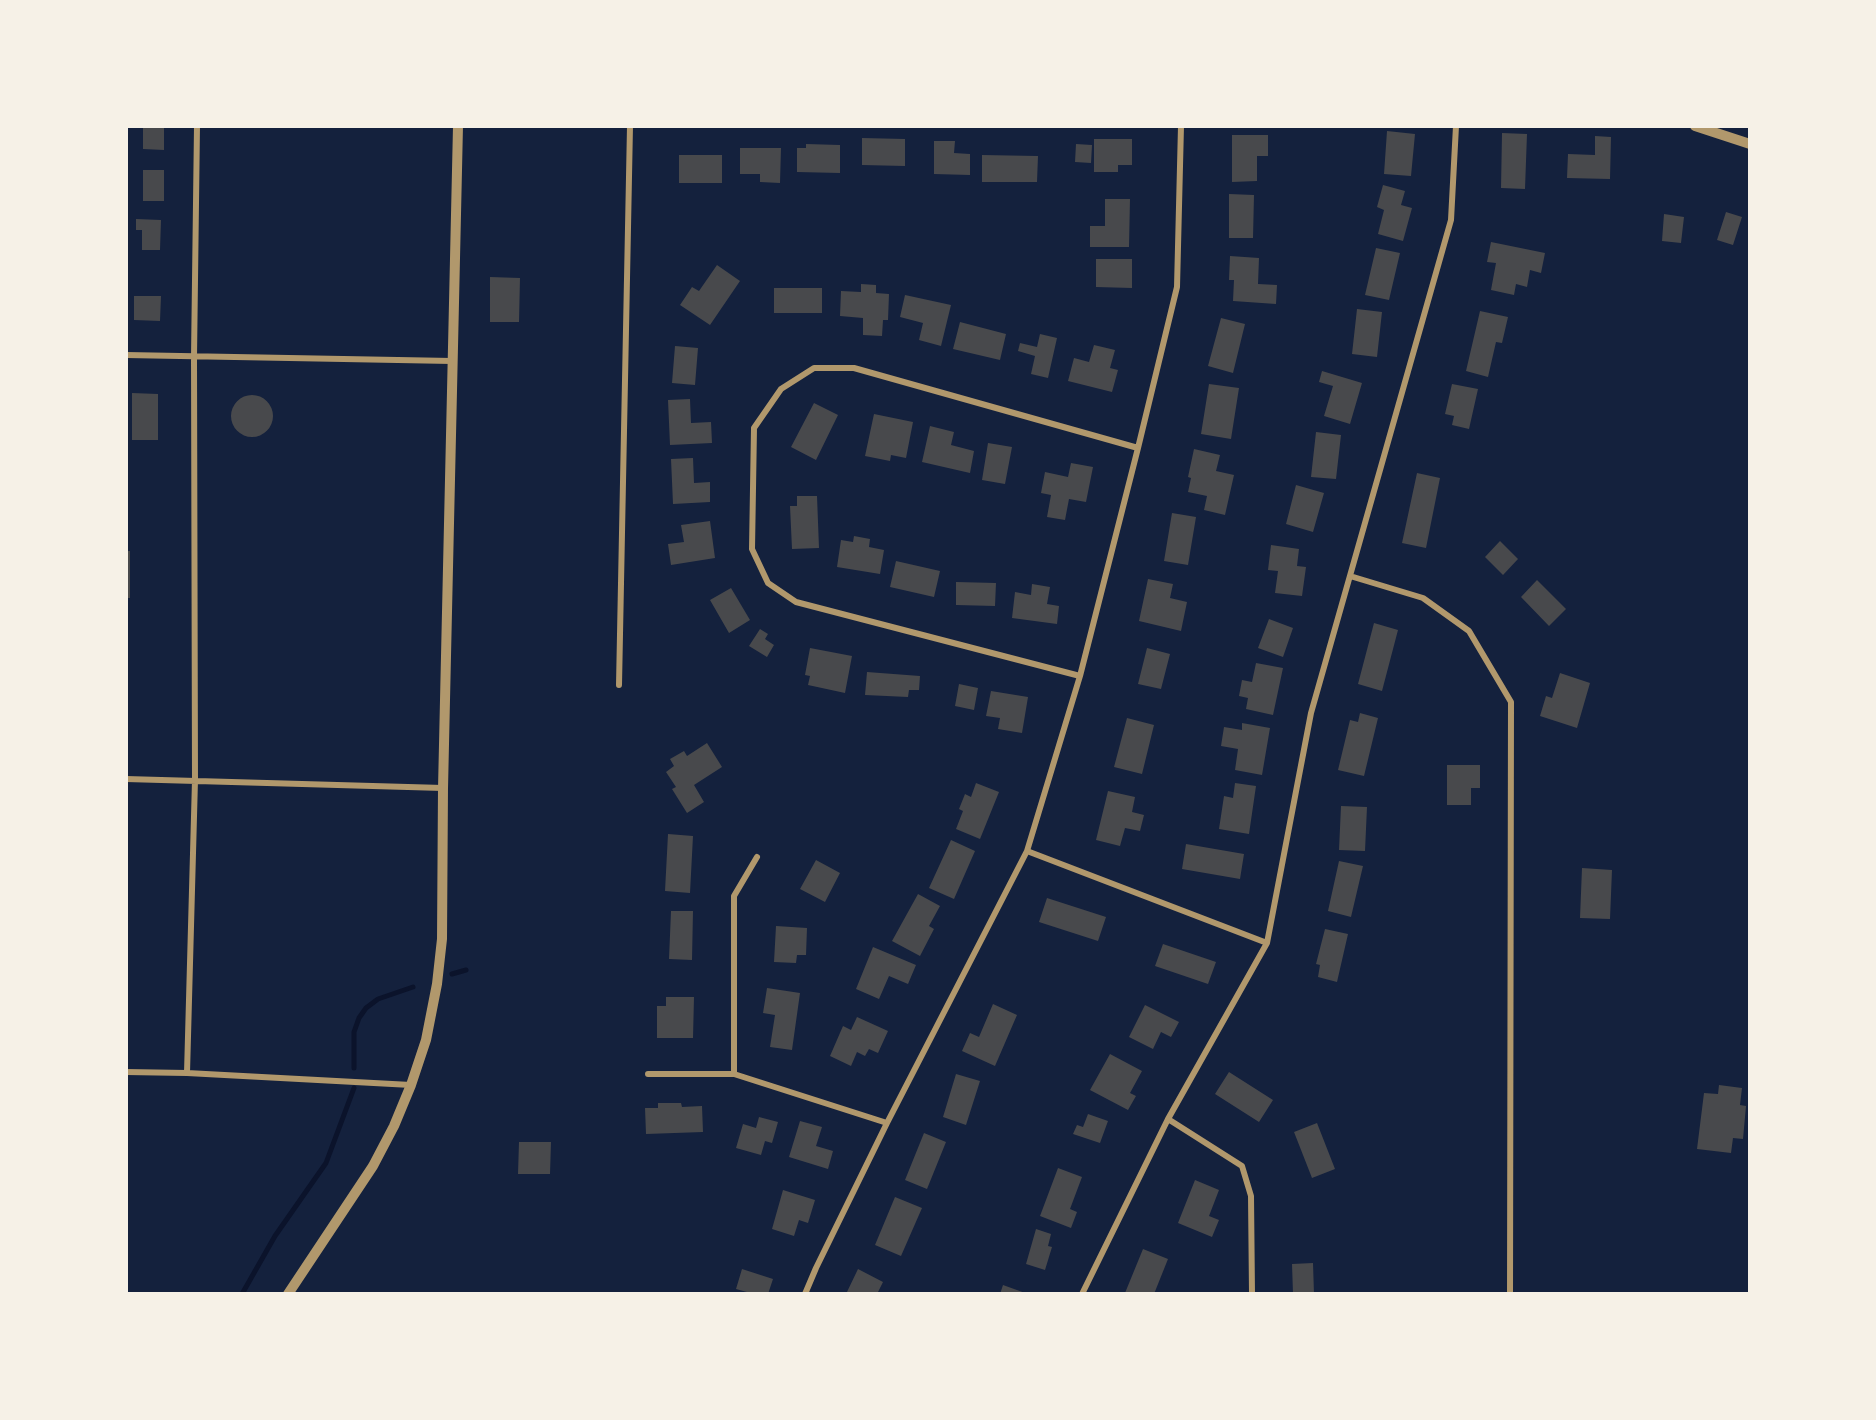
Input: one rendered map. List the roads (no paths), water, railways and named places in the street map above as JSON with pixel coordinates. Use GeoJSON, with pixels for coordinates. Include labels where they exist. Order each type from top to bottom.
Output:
{"type":"FeatureCollection","features":[{"type":"Feature","properties":{"kind":"street"},"geometry":{"type":"LineString","coordinates":[[187,1073],[195,780],[194,357],[197,126]]}},
{"type":"Feature","properties":{"kind":"street"},"geometry":{"type":"LineString","coordinates":[[288,1294],[373,1166],[394,1126],[426,1040],[437,984],[442,939],[443,788],[458,126]]}},
{"type":"Feature","properties":{"kind":"street"},"geometry":{"type":"LineString","coordinates":[[619,685],[630,126]]}},
{"type":"Feature","properties":{"kind":"street"},"geometry":{"type":"LineString","coordinates":[[805,1294],[887,1123],[1027,851],[1080,676],[1177,287],[1181,126]]}},
{"type":"Feature","properties":{"kind":"street"},"geometry":{"type":"LineString","coordinates":[[1082,1294],[1168,1119],[1267,943],[1311,713],[1451,220],[1456,126]]}},
{"type":"Feature","properties":{"kind":"street"},"geometry":{"type":"LineString","coordinates":[[1695,126],[1750,144]]}},
{"type":"Feature","properties":{"kind":"street"},"geometry":{"type":"LineString","coordinates":[[126,355],[452,361]]}},
{"type":"Feature","properties":{"kind":"street"},"geometry":{"type":"LineString","coordinates":[[1080,676],[796,602],[768,583],[752,549],[754,428],[781,389],[814,368],[854,368],[1138,448]]}},
{"type":"Feature","properties":{"kind":"street"},"geometry":{"type":"LineString","coordinates":[[1350,576],[1423,598],[1469,631],[1511,702],[1510,1294]]}},
{"type":"Feature","properties":{"kind":"street"},"geometry":{"type":"LineString","coordinates":[[126,779],[443,788]]}},
{"type":"Feature","properties":{"kind":"street"},"geometry":{"type":"LineString","coordinates":[[1027,851],[1267,943]]}},
{"type":"Feature","properties":{"kind":"street"},"geometry":{"type":"LineString","coordinates":[[734,1074],[734,896],[757,857]]}},
{"type":"Feature","properties":{"kind":"street"},"geometry":{"type":"LineString","coordinates":[[126,1072],[411,1085]]}},
{"type":"Feature","properties":{"kind":"street"},"geometry":{"type":"LineString","coordinates":[[648,1074],[734,1074],[887,1123]]}},
{"type":"Feature","properties":{"kind":"street"},"geometry":{"type":"LineString","coordinates":[[1168,1119],[1242,1166],[1251,1196],[1252,1294]]}},
{"type":"Feature","properties":{"kind":"waterway"},"geometry":{"type":"LineString","coordinates":[[452,974],[466,970]]}},
{"type":"Feature","properties":{"kind":"waterway"},"geometry":{"type":"LineString","coordinates":[[354,1068],[354,1032],[366,1008],[378,999],[413,987]]}},
{"type":"Feature","properties":{"kind":"waterway"},"geometry":{"type":"LineString","coordinates":[[242,1294],[275,1236],[326,1163],[354,1088]]}}]}
